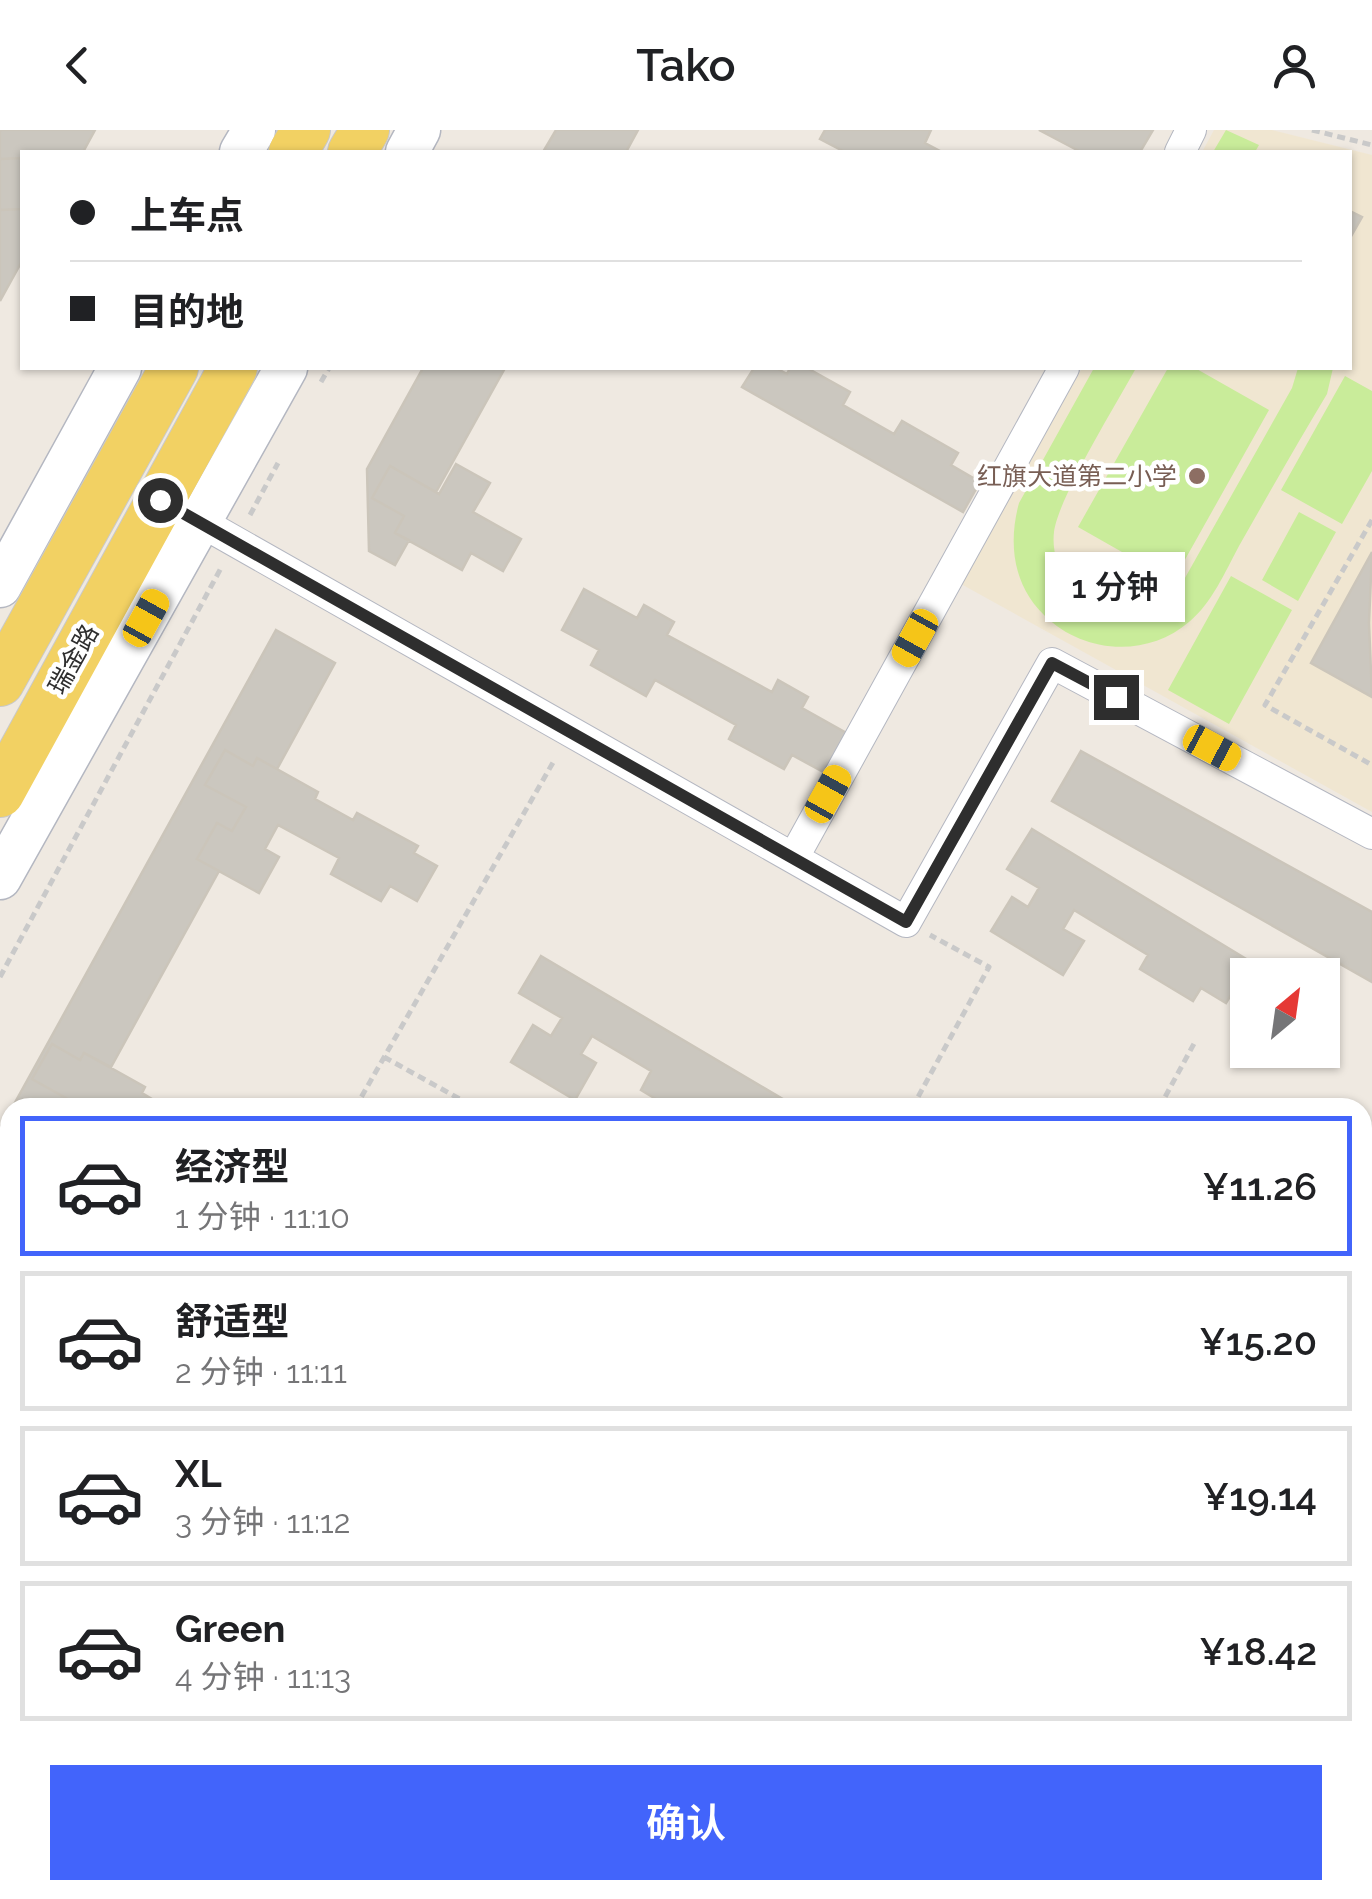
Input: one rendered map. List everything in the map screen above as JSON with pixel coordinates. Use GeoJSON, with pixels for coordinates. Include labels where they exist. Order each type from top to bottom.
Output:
{"type":"FeatureCollection","features":[{"type":"Feature","properties":{"kind":"main road"},"geometry":{"type":"LineString","coordinates":[[0,682],[173,370]]}},
{"type":"Feature","properties":{"kind":"main road","name":"瑞金路"},"geometry":{"type":"LineString","coordinates":[[0,793],[199,520],[233,370]]}},
{"type":"Feature","properties":{"kind":"street"},"geometry":{"type":"LineString","coordinates":[[0,586],[119,370]]}},
{"type":"Feature","properties":{"kind":"street"},"geometry":{"type":"LineString","coordinates":[[794,857],[1063,370]]}},
{"type":"Feature","properties":{"kind":"street"},"geometry":{"type":"LineString","coordinates":[[0,878],[199,520],[303,376]]}},
{"type":"Feature","properties":{"kind":"street"},"geometry":{"type":"LineString","coordinates":[[199,520],[906,922],[1052,663],[1372,834]]}},
{"type":"Feature","properties":{"kind":"path"},"geometry":{"type":"LineString","coordinates":[[1312,130],[1372,145]]}},
{"type":"Feature","properties":{"kind":"path"},"geometry":{"type":"LineString","coordinates":[[0,978],[199,520],[283,454]]}},
{"type":"Feature","properties":{"kind":"path"},"geometry":{"type":"LineString","coordinates":[[1372,520],[1265,705],[1372,765]]}},
{"type":"Feature","properties":{"kind":"path"},"geometry":{"type":"LineString","coordinates":[[361,1098],[572,730]]}},
{"type":"Feature","properties":{"kind":"path"},"geometry":{"type":"LineString","coordinates":[[906,922],[988,967],[917,1098]]}},
{"type":"Feature","properties":{"kind":"path"},"geometry":{"type":"LineString","coordinates":[[1164,1098],[1196,1040]]}},
{"type":"Feature","properties":{"kind":"path"},"geometry":{"type":"LineString","coordinates":[[384,1057],[458,1098]]}},
{"type":"Feature","properties":{"kind":"shaded area","name":"红旗大道第二小学"},"geometry":{"type":"Polygon","coordinates":[[[1214,130],[1272,130],[1352,150],[1203,150],[1214,130]]]}},
{"type":"Feature","properties":{"kind":"shaded area","name":"红旗大道第二小学"},"geometry":{"type":"Polygon","coordinates":[[[1352,150],[1372,155],[1372,812],[961,584],[1081,370],[1352,370],[1352,150]]]}},
{"type":"Feature","properties":{"kind":"green space"},"geometry":{"type":"Polygon","coordinates":[[[1226,130],[1259,145],[1256,150],[1214,150],[1226,130]]]}},
{"type":"Feature","properties":{"kind":"green space"},"geometry":{"type":"Polygon","coordinates":[[[1093,370],[1135,370],[1066,497],[1054,532],[1054,545],[1066,579],[1093,604],[1127,612],[1156,604],[1181,585],[1292,388],[1297,370],[1333,370],[1327,394],[1211,596],[1189,622],[1154,642],[1115,647],[1096,644],[1077,638],[1044,615],[1025,590],[1016,563],[1014,533],[1019,503],[1093,370]]]}},
{"type":"Feature","properties":{"kind":"green space"},"geometry":{"type":"Polygon","coordinates":[[[1167,370],[1199,370],[1269,410],[1173,581],[1078,527],[1167,370]]]}},
{"type":"Feature","properties":{"kind":"green space"},"geometry":{"type":"Polygon","coordinates":[[[1345,376],[1372,391],[1372,471],[1342,524],[1281,490],[1345,376]]]}},
{"type":"Feature","properties":{"kind":"green space"},"geometry":{"type":"Polygon","coordinates":[[[1299,512],[1336,532],[1298,601],[1262,580],[1299,512]]]}},
{"type":"Feature","properties":{"kind":"green space"},"geometry":{"type":"Polygon","coordinates":[[[1231,576],[1292,610],[1229,724],[1168,690],[1231,576]]]}},
{"type":"Feature","properties":{"kind":"building"},"geometry":{"type":"Polygon","coordinates":[[[0,130],[95,130],[84,150],[20,150],[20,158],[0,159],[0,130]]]}},
{"type":"Feature","properties":{"kind":"building"},"geometry":{"type":"Polygon","coordinates":[[[556,130],[638,130],[627,150],[544,150],[556,130]]]}},
{"type":"Feature","properties":{"kind":"building"},"geometry":{"type":"Polygon","coordinates":[[[825,130],[931,130],[925,143],[938,150],[841,150],[820,139],[825,130]]]}},
{"type":"Feature","properties":{"kind":"building"},"geometry":{"type":"Polygon","coordinates":[[[1039,130],[1153,130],[1141,150],[1077,150],[1039,130]]]}},
{"type":"Feature","properties":{"kind":"building"},"geometry":{"type":"Polygon","coordinates":[[[20,158],[20,209],[0,210],[0,159],[20,158]]]}},
{"type":"Feature","properties":{"kind":"building"},"geometry":{"type":"Polygon","coordinates":[[[20,209],[20,265],[0,301],[0,210],[20,209]]]}},
{"type":"Feature","properties":{"kind":"building"},"geometry":{"type":"Polygon","coordinates":[[[1352,212],[1362,217],[1352,234],[1352,212]]]}},
{"type":"Feature","properties":{"kind":"building"},"geometry":{"type":"Polygon","coordinates":[[[422,370],[504,370],[436,492],[390,466],[372,498],[404,516],[395,533],[409,540],[395,565],[369,551],[367,469],[422,370]]]}},
{"type":"Feature","properties":{"kind":"building"},"geometry":{"type":"Polygon","coordinates":[[[753,370],[780,370],[787,374],[789,370],[811,370],[850,392],[843,405],[894,434],[902,421],[958,453],[951,465],[980,482],[963,512],[742,387],[753,370]]]}},
{"type":"Feature","properties":{"kind":"building"},"geometry":{"type":"Polygon","coordinates":[[[456,464],[490,483],[473,512],[521,539],[503,571],[471,553],[462,570],[395,533],[404,516],[372,498],[390,466],[439,494],[456,464]]]}},
{"type":"Feature","properties":{"kind":"building"},"geometry":{"type":"Polygon","coordinates":[[[1372,552],[1369,623],[1372,697],[1311,663],[1372,552]]]}},
{"type":"Feature","properties":{"kind":"building"},"geometry":{"type":"Polygon","coordinates":[[[584,589],[637,618],[644,605],[674,622],[667,635],[772,692],[778,680],[808,697],[802,708],[850,735],[829,775],[792,755],[784,769],[729,739],[736,725],[655,680],[646,696],[591,665],[599,650],[562,630],[584,589]]]}},
{"type":"Feature","properties":{"kind":"building"},"geometry":{"type":"Polygon","coordinates":[[[276,630],[335,663],[277,769],[257,758],[253,766],[225,750],[205,785],[246,807],[232,831],[217,823],[197,859],[219,871],[111,1067],[84,1053],[80,1060],[52,1044],[32,1079],[66,1098],[18,1098],[276,630]]]}},
{"type":"Feature","properties":{"kind":"building"},"geometry":{"type":"Polygon","coordinates":[[[225,750],[253,766],[257,758],[318,792],[315,799],[353,820],[357,813],[418,846],[414,853],[437,866],[417,901],[390,886],[381,901],[331,874],[339,858],[278,825],[265,849],[279,857],[259,893],[197,859],[217,823],[232,831],[246,807],[205,785],[225,750]]]}},
{"type":"Feature","properties":{"kind":"building"},"geometry":{"type":"Polygon","coordinates":[[[1081,751],[1372,912],[1372,982],[1340,964],[1340,958],[1330,958],[1052,801],[1081,751]]]}},
{"type":"Feature","properties":{"kind":"building"},"geometry":{"type":"Polygon","coordinates":[[[1032,829],[1244,958],[1230,958],[1230,996],[1226,1003],[1201,988],[1193,1001],[1140,969],[1148,955],[1074,910],[1063,929],[1084,941],[1063,975],[991,931],[1012,897],[1028,907],[1039,888],[1007,869],[1032,829]]]}},
{"type":"Feature","properties":{"kind":"building"},"geometry":{"type":"Polygon","coordinates":[[[541,956],[781,1098],[654,1098],[641,1090],[651,1071],[592,1036],[581,1054],[596,1063],[576,1098],[572,1098],[511,1062],[533,1025],[551,1036],[562,1018],[519,993],[541,956]]]}},
{"type":"Feature","properties":{"kind":"building"},"geometry":{"type":"Polygon","coordinates":[[[52,1044],[80,1060],[84,1053],[145,1087],[142,1093],[150,1098],[66,1098],[32,1079],[52,1044]]]}},
{"type":"Feature","properties":{"kind":"place","name":"红旗大道第二小学"},"geometry":{"type":"Point","coordinates":[1197,476]}},
{"type":"Feature","properties":{"kind":"route"},"geometry":{"type":"LineString","coordinates":[[160,500],[906,922],[1052,663],[1116,697]]}}]}
